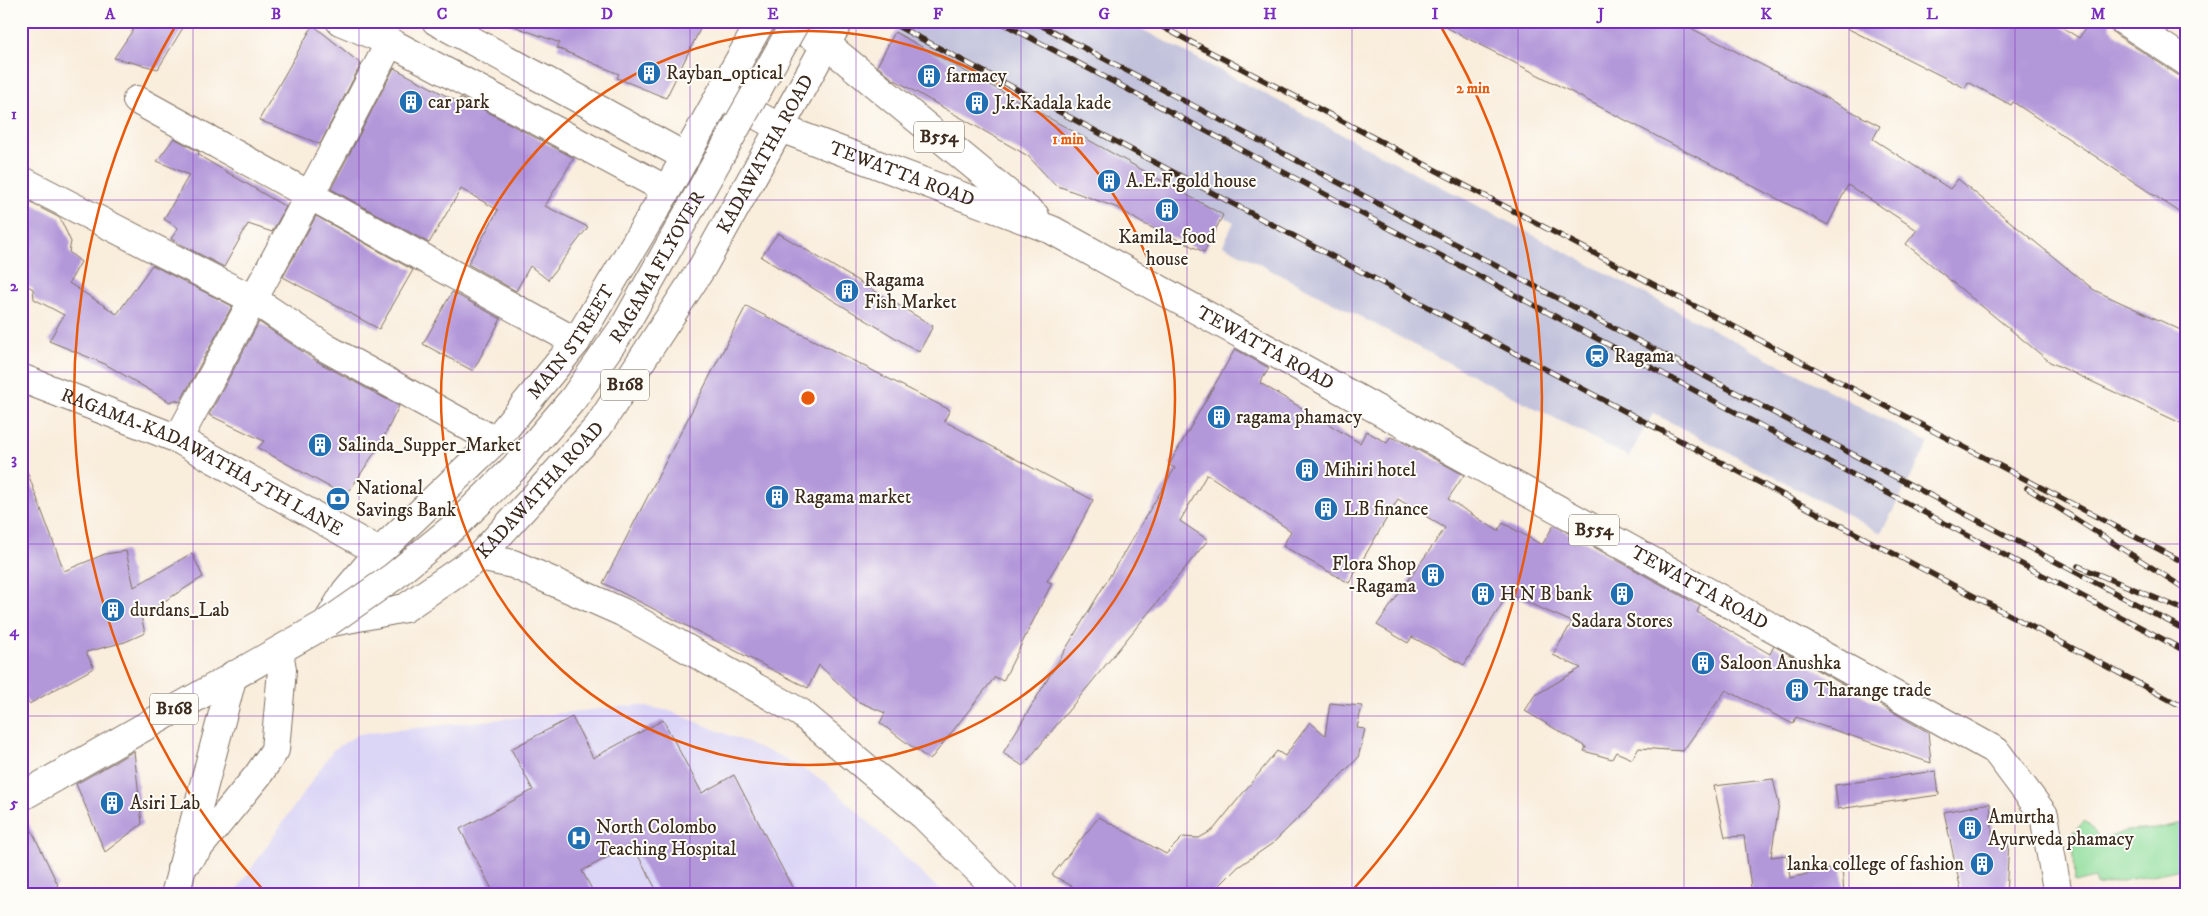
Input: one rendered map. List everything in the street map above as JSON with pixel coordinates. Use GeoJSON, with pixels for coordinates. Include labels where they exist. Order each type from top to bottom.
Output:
{"type":"FeatureCollection","features":[{"type":"Feature","properties":{"kind":"main road"},"geometry":{"type":"LineString","coordinates":[[340,21],[390,42],[667,190]]}},
{"type":"Feature","properties":{"kind":"main road"},"geometry":{"type":"LineString","coordinates":[[436,21],[686,157]]}},
{"type":"Feature","properties":{"kind":"main road","name":"MAIN STREET"},"geometry":{"type":"LineString","coordinates":[[327,623],[346,591],[379,552],[495,441],[576,342],[667,190],[761,21]]}},
{"type":"Feature","properties":{"kind":"main road","name":"TEWATTA ROAD"},"geometry":{"type":"LineString","coordinates":[[786,21],[832,32],[1052,230]]}},
{"type":"Feature","properties":{"kind":"main road","name":"RAGAMA FLYOVER"},"geometry":{"type":"LineString","coordinates":[[327,623],[393,577],[455,526],[514,468],[573,399],[625,325],[796,21]]}},
{"type":"Feature","properties":{"kind":"main road"},"geometry":{"type":"LineString","coordinates":[[2124,21],[2187,62]]}},
{"type":"Feature","properties":{"kind":"main road","name":"KADAWATHA ROAD"},"geometry":{"type":"LineString","coordinates":[[327,623],[405,608],[479,557],[598,428],[703,266],[832,32]]}},
{"type":"Feature","properties":{"kind":"main road"},"geometry":{"type":"LineString","coordinates":[[178,439],[254,300],[390,42]]}},
{"type":"Feature","properties":{"kind":"main road","name":"TEWATTA ROAD"},"geometry":{"type":"LineString","coordinates":[[721,95],[780,128],[1052,230],[1996,751],[2044,815],[2058,895]]}},
{"type":"Feature","properties":{"kind":"main road"},"geometry":{"type":"LineString","coordinates":[[137,100],[576,342]]}},
{"type":"Feature","properties":{"kind":"main road"},"geometry":{"type":"LineString","coordinates":[[21,180],[254,300],[326,348],[495,441]]}},
{"type":"Feature","properties":{"kind":"main road","name":"RAGAMA-KADAWATHA 5TH LANE"},"geometry":{"type":"LineString","coordinates":[[21,378],[178,439],[379,552]]}},
{"type":"Feature","properties":{"kind":"main road"},"geometry":{"type":"LineString","coordinates":[[479,557],[513,564],[622,612],[800,714],[924,816],[1003,895]]}},
{"type":"Feature","properties":{"kind":"main road","name":"B168"},"geometry":{"type":"LineString","coordinates":[[21,797],[327,623]]}},
{"type":"Feature","properties":{"kind":"main road"},"geometry":{"type":"LineString","coordinates":[[178,882],[275,750],[282,670],[279,651]]}},
{"type":"Feature","properties":{"kind":"main road"},"geometry":{"type":"LineString","coordinates":[[178,882],[233,675]]}},
{"type":"Feature","properties":{"kind":"shaded area","name":"Ragama"},"geometry":{"type":"Polygon","coordinates":[[[900,21],[1126,21],[1929,443],[1881,533],[1653,413],[1629,457],[1223,245],[1234,222],[895,32],[900,21]]]}},
{"type":"Feature","properties":{"kind":"shaded area","name":"North Colombo Teaching Hospital"},"geometry":{"type":"Polygon","coordinates":[[[638,705],[670,711],[785,758],[826,782],[945,895],[233,895],[333,750],[359,734],[638,705]]]}},
{"type":"Feature","properties":{"kind":"green space"},"geometry":{"type":"Polygon","coordinates":[[[2085,821],[2102,840],[2125,831],[2156,829],[2187,822],[2187,868],[2097,886],[2095,878],[2075,883],[2073,832],[2085,821]]]}},
{"type":"Feature","properties":{"kind":"building"},"geometry":{"type":"Polygon","coordinates":[[[139,21],[187,21],[158,69],[114,58],[139,21]]]}},
{"type":"Feature","properties":{"kind":"building"},"geometry":{"type":"Polygon","coordinates":[[[509,21],[704,21],[666,98],[617,78],[619,74],[557,48],[560,43],[508,24],[509,21]]]}},
{"type":"Feature","properties":{"kind":"building"},"geometry":{"type":"Polygon","coordinates":[[[1434,21],[1677,21],[1880,126],[1873,139],[1950,189],[1958,179],[2094,290],[2187,333],[2187,426],[2050,362],[1906,244],[1917,230],[1848,185],[1828,225],[1434,21]]]}},
{"type":"Feature","properties":{"kind":"building"},"geometry":{"type":"Polygon","coordinates":[[[1833,21],[2052,21],[2079,38],[2090,21],[2109,21],[2110,28],[2115,34],[2178,75],[2187,78],[2187,217],[2013,102],[2011,105],[1968,82],[1965,88],[1833,21]]]}},
{"type":"Feature","properties":{"kind":"building"},"geometry":{"type":"Polygon","coordinates":[[[313,25],[361,64],[320,144],[259,120],[313,25]]]}},
{"type":"Feature","properties":{"kind":"building"},"geometry":{"type":"Polygon","coordinates":[[[895,32],[1223,215],[1204,252],[1142,223],[1118,208],[1055,185],[1028,156],[893,79],[877,66],[895,32]]]}},
{"type":"Feature","properties":{"kind":"building"},"geometry":{"type":"Polygon","coordinates":[[[394,68],[458,102],[460,98],[469,102],[574,158],[545,206],[588,227],[548,280],[530,266],[516,291],[468,264],[498,210],[461,189],[429,243],[331,189],[394,68]]]}},
{"type":"Feature","properties":{"kind":"building"},"geometry":{"type":"Polygon","coordinates":[[[174,138],[199,152],[198,155],[286,207],[272,232],[248,224],[224,267],[171,239],[178,228],[164,219],[189,175],[157,161],[174,138]]]}},
{"type":"Feature","properties":{"kind":"building"},"geometry":{"type":"Polygon","coordinates":[[[21,198],[60,218],[71,242],[69,252],[81,262],[69,283],[117,314],[152,265],[232,306],[180,402],[175,400],[170,402],[105,364],[49,341],[64,315],[34,299],[33,289],[21,282],[21,198]]]}},
{"type":"Feature","properties":{"kind":"building"},"geometry":{"type":"Polygon","coordinates":[[[316,216],[413,270],[379,329],[283,277],[316,216]]]}},
{"type":"Feature","properties":{"kind":"building","name":"Ragama Fish Market"},"geometry":{"type":"Polygon","coordinates":[[[778,233],[933,326],[919,352],[761,257],[778,233]]]}},
{"type":"Feature","properties":{"kind":"building"},"geometry":{"type":"Polygon","coordinates":[[[452,292],[501,319],[473,371],[423,344],[452,292]]]}},
{"type":"Feature","properties":{"kind":"building","name":"Ragama market"},"geometry":{"type":"Polygon","coordinates":[[[746,306],[950,410],[944,421],[1093,500],[1047,581],[1052,583],[1003,681],[995,677],[930,760],[880,723],[885,713],[857,701],[819,665],[808,688],[603,583],[746,306]]]}},
{"type":"Feature","properties":{"kind":"building"},"geometry":{"type":"Polygon","coordinates":[[[259,322],[318,362],[399,406],[381,443],[346,496],[258,448],[264,441],[209,415],[259,322]]]}},
{"type":"Feature","properties":{"kind":"building"},"geometry":{"type":"Polygon","coordinates":[[[1235,349],[1269,368],[1260,383],[1360,443],[1366,431],[1387,443],[1390,437],[1464,475],[1448,499],[1498,531],[1503,523],[1542,545],[1554,525],[1700,606],[1697,612],[1770,654],[1774,646],[1928,732],[1931,763],[1796,717],[1793,724],[1726,690],[1683,751],[1639,748],[1632,759],[1616,752],[1612,759],[1584,751],[1586,747],[1525,711],[1534,696],[1581,668],[1553,655],[1572,622],[1508,594],[1464,665],[1412,637],[1408,643],[1377,625],[1445,528],[1398,499],[1349,583],[1283,546],[1291,531],[1207,474],[1180,521],[1208,540],[1023,766],[1003,753],[1175,468],[1169,465],[1235,349]]]}},
{"type":"Feature","properties":{"kind":"building"},"geometry":{"type":"Polygon","coordinates":[[[21,463],[24,463],[64,571],[105,554],[126,551],[134,587],[192,553],[203,577],[141,616],[145,633],[125,642],[86,652],[94,668],[29,704],[21,692],[21,463]]]}},
{"type":"Feature","properties":{"kind":"building"},"geometry":{"type":"Polygon","coordinates":[[[1330,703],[1362,706],[1357,728],[1365,729],[1358,758],[1273,843],[1238,867],[1210,895],[1088,895],[1052,875],[1099,817],[1166,854],[1183,837],[1199,838],[1213,830],[1277,751],[1285,756],[1310,722],[1325,735],[1330,703]]]}},
{"type":"Feature","properties":{"kind":"building"},"geometry":{"type":"Polygon","coordinates":[[[572,717],[593,758],[663,720],[702,793],[734,775],[796,895],[659,895],[632,844],[582,871],[595,895],[495,895],[460,829],[533,790],[511,749],[572,717]]]}},
{"type":"Feature","properties":{"kind":"building","name":"Asiri Lab"},"geometry":{"type":"Polygon","coordinates":[[[134,751],[142,824],[105,852],[76,784],[134,751]]]}},
{"type":"Feature","properties":{"kind":"building"},"geometry":{"type":"Polygon","coordinates":[[[1936,771],[1939,795],[1838,809],[1835,785],[1936,771]]]}},
{"type":"Feature","properties":{"kind":"building"},"geometry":{"type":"Polygon","coordinates":[[[1773,779],[1779,804],[1771,857],[1787,855],[1790,878],[1842,866],[1844,895],[1752,895],[1744,836],[1725,837],[1714,786],[1773,779]]]}},
{"type":"Feature","properties":{"kind":"building"},"geometry":{"type":"Polygon","coordinates":[[[1990,803],[1993,843],[2009,841],[2006,895],[1962,895],[1944,812],[1990,803]]]}},
{"type":"Feature","properties":{"kind":"building"},"geometry":{"type":"Polygon","coordinates":[[[23,812],[58,885],[45,895],[28,895],[21,881],[21,813],[23,812]]]}},
{"type":"Feature","properties":{"kind":"railway"},"geometry":{"type":"LineString","coordinates":[[888,21],[2187,709]]}},
{"type":"Feature","properties":{"kind":"railway"},"geometry":{"type":"LineString","coordinates":[[999,21],[2187,652]]}},
{"type":"Feature","properties":{"kind":"railway"},"geometry":{"type":"LineString","coordinates":[[1033,21],[2187,631]]}},
{"type":"Feature","properties":{"kind":"railway"},"geometry":{"type":"LineString","coordinates":[[1151,21],[2187,564]]}},
{"type":"Feature","properties":{"kind":"railway"},"geometry":{"type":"LineString","coordinates":[[2027,488],[2187,590]]}},
{"type":"Feature","properties":{"kind":"railway"},"geometry":{"type":"LineString","coordinates":[[2078,566],[2187,611]]}},
{"type":"Feature","properties":{"kind":"place","name":"Rayban_optical"},"geometry":{"type":"Point","coordinates":[649,73]}},
{"type":"Feature","properties":{"kind":"place","name":"farmacy"},"geometry":{"type":"Point","coordinates":[929,76]}},
{"type":"Feature","properties":{"kind":"place","name":"car park"},"geometry":{"type":"Point","coordinates":[411,102]}},
{"type":"Feature","properties":{"kind":"place","name":"J.k.Kadala kade"},"geometry":{"type":"Point","coordinates":[977,103]}},
{"type":"Feature","properties":{"kind":"place","name":"A.E.F.gold house"},"geometry":{"type":"Point","coordinates":[1109,181]}},
{"type":"Feature","properties":{"kind":"place","name":"Kamila_food house"},"geometry":{"type":"Point","coordinates":[1167,210]}},
{"type":"Feature","properties":{"kind":"place","name":"Ragama Fish Market"},"geometry":{"type":"Point","coordinates":[847,291]}},
{"type":"Feature","properties":{"kind":"place","name":"Ragama"},"geometry":{"type":"Point","coordinates":[1597,356]}},
{"type":"Feature","properties":{"kind":"place","name":"ragama phamacy"},"geometry":{"type":"Point","coordinates":[1219,417]}},
{"type":"Feature","properties":{"kind":"place","name":"Salinda_Supper_Market"},"geometry":{"type":"Point","coordinates":[320,445]}},
{"type":"Feature","properties":{"kind":"place","name":"Mihiri hotel"},"geometry":{"type":"Point","coordinates":[1307,470]}},
{"type":"Feature","properties":{"kind":"place","name":"Ragama market"},"geometry":{"type":"Point","coordinates":[777,497]}},
{"type":"Feature","properties":{"kind":"place","name":"National Savings Bank"},"geometry":{"type":"Point","coordinates":[338,499]}},
{"type":"Feature","properties":{"kind":"place","name":"LB finance"},"geometry":{"type":"Point","coordinates":[1326,509]}},
{"type":"Feature","properties":{"kind":"place","name":"Flora Shop -Ragama"},"geometry":{"type":"Point","coordinates":[1433,575]}},
{"type":"Feature","properties":{"kind":"place","name":"H N B bank"},"geometry":{"type":"Point","coordinates":[1483,594]}},
{"type":"Feature","properties":{"kind":"place","name":"Sadara Stores"},"geometry":{"type":"Point","coordinates":[1622,594]}},
{"type":"Feature","properties":{"kind":"place","name":"durdans_Lab"},"geometry":{"type":"Point","coordinates":[113,610]}},
{"type":"Feature","properties":{"kind":"place","name":"Saloon Anushka"},"geometry":{"type":"Point","coordinates":[1703,663]}},
{"type":"Feature","properties":{"kind":"place","name":"Tharange trade"},"geometry":{"type":"Point","coordinates":[1797,690]}},
{"type":"Feature","properties":{"kind":"place","name":"Asiri Lab"},"geometry":{"type":"Point","coordinates":[112,803]}},
{"type":"Feature","properties":{"kind":"place","name":"Amurtha Ayurweda phamacy"},"geometry":{"type":"Point","coordinates":[1970,828]}},
{"type":"Feature","properties":{"kind":"place","name":"North Colombo Teaching Hospital"},"geometry":{"type":"Point","coordinates":[579,838]}},
{"type":"Feature","properties":{"kind":"place","name":"lanka college of fashion"},"geometry":{"type":"Point","coordinates":[1982,864]}}]}
